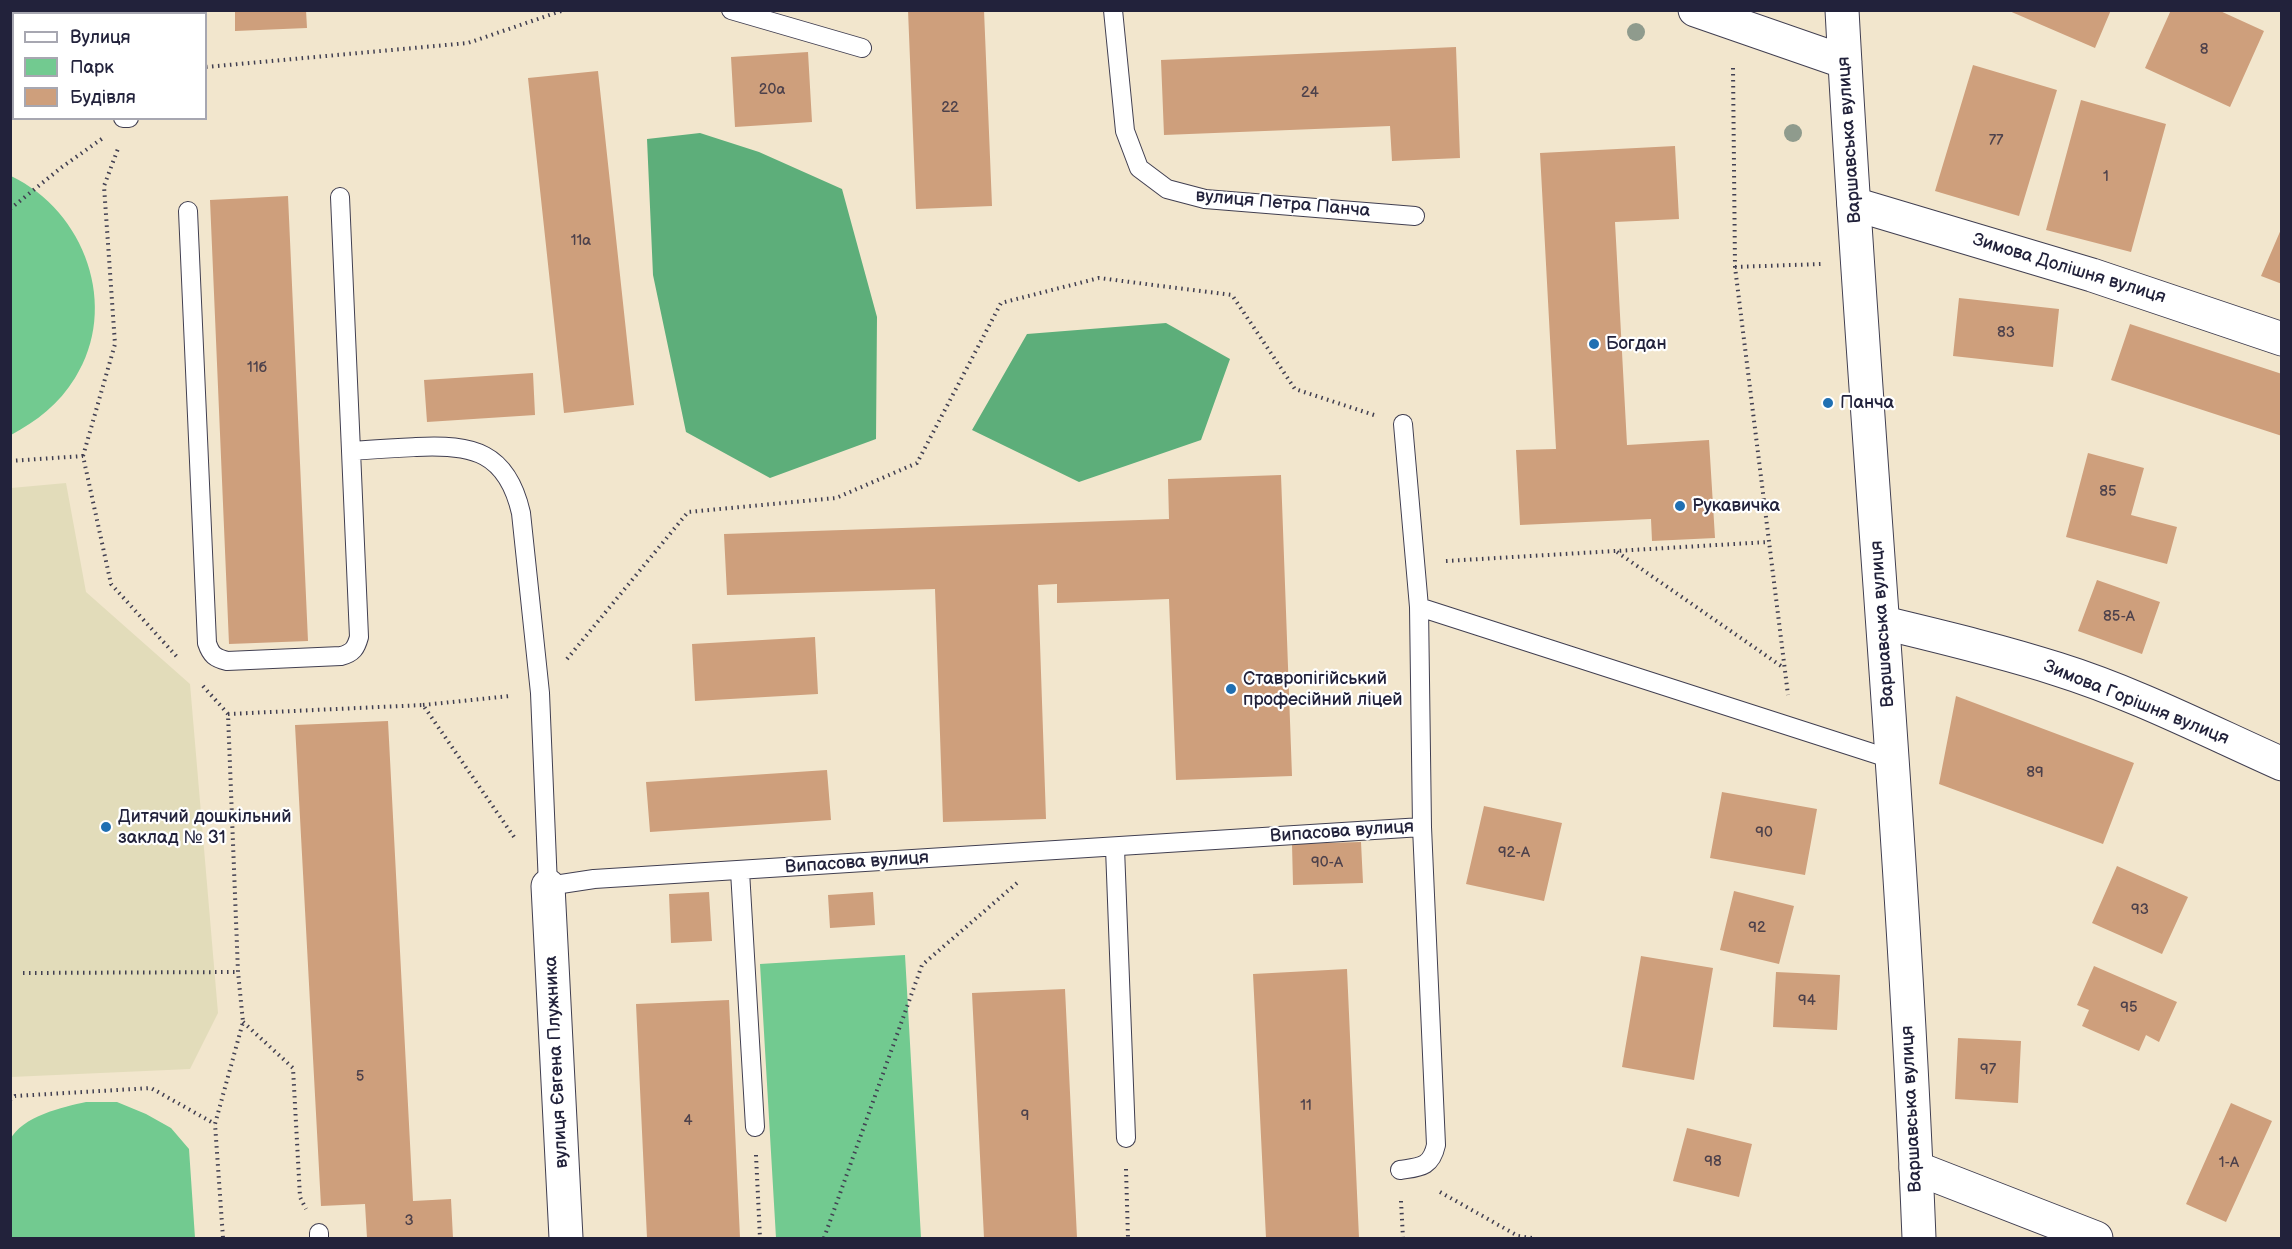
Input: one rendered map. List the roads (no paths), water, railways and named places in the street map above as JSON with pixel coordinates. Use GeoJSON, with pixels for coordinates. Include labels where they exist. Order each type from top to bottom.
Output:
{"type":"FeatureCollection","features":[{"type":"Feature","properties":{"kind":"street"},"geometry":{"type":"LineString","coordinates":[[1695,10],[1845,62]]}},
{"type":"Feature","properties":{"kind":"street","name":"Варшавська вулиця"},"geometry":{"type":"LineString","coordinates":[[1842,10],[1884,623],[1919,1239]]}},
{"type":"Feature","properties":{"kind":"street","name":"Зимова Долішня вулиця"},"geometry":{"type":"LineString","coordinates":[[1854,204],[2092,275],[2282,339]]}},
{"type":"Feature","properties":{"kind":"street","name":"Зимова Горішня вулиця"},"geometry":{"type":"LineString","coordinates":[[1884,623],[2059,669],[2121,693],[2282,764]]}},
{"type":"Feature","properties":{"kind":"street","name":"вулиця Євгена Плужника"},"geometry":{"type":"LineString","coordinates":[[548,886],[566,1239]]}},
{"type":"Feature","properties":{"kind":"street"},"geometry":{"type":"LineString","coordinates":[[1916,1168],[2096,1239]]}},
{"type":"Feature","properties":{"kind":"lane"},"geometry":{"type":"LineString","coordinates":[[730,10],[862,48]]}},
{"type":"Feature","properties":{"kind":"lane","name":"вулиця Петра Панча"},"geometry":{"type":"LineString","coordinates":[[1113,10],[1125,131],[1139,168],[1167,189],[1205,199],[1415,216]]}},
{"type":"Feature","properties":{"kind":"lane"},"geometry":{"type":"LineString","coordinates":[[188,211],[207,643],[210,653],[217,659],[227,661],[342,656],[350,653],[357,646],[359,637],[340,196]]}},
{"type":"Feature","properties":{"kind":"lane","name":"Випасова вулиця"},"geometry":{"type":"LineString","coordinates":[[548,886],[594,879],[1054,852],[1422,827],[1419,607],[1404,424]]}},
{"type":"Feature","properties":{"kind":"lane"},"geometry":{"type":"LineString","coordinates":[[351,451],[463,447],[480,453],[496,464],[509,478],[517,495],[522,513],[540,693],[548,886]]}},
{"type":"Feature","properties":{"kind":"lane"},"geometry":{"type":"LineString","coordinates":[[1419,607],[1891,759]]}},
{"type":"Feature","properties":{"kind":"lane"},"geometry":{"type":"LineString","coordinates":[[1400,1170],[1424,1166],[1434,1156],[1436,1146],[1422,827]]}},
{"type":"Feature","properties":{"kind":"lane"},"geometry":{"type":"LineString","coordinates":[[1115,848],[1126,1138]]}},
{"type":"Feature","properties":{"kind":"lane"},"geometry":{"type":"LineString","coordinates":[[740,871],[755,1127]]}},
{"type":"Feature","properties":{"kind":"place","name":"Богдан"},"geometry":{"type":"Point","coordinates":[1594,344]}},
{"type":"Feature","properties":{"kind":"place","name":"Панча"},"geometry":{"type":"Point","coordinates":[1828,403]}},
{"type":"Feature","properties":{"kind":"place","name":"Рукавичка"},"geometry":{"type":"Point","coordinates":[1680,506]}},
{"type":"Feature","properties":{"kind":"place","name":"Ставропігійський професійний ліцей"},"geometry":{"type":"Point","coordinates":[1231,689]}},
{"type":"Feature","properties":{"kind":"place","name":"Дитячий дошкільний заклад № 31"},"geometry":{"type":"Point","coordinates":[106,827]}}]}
